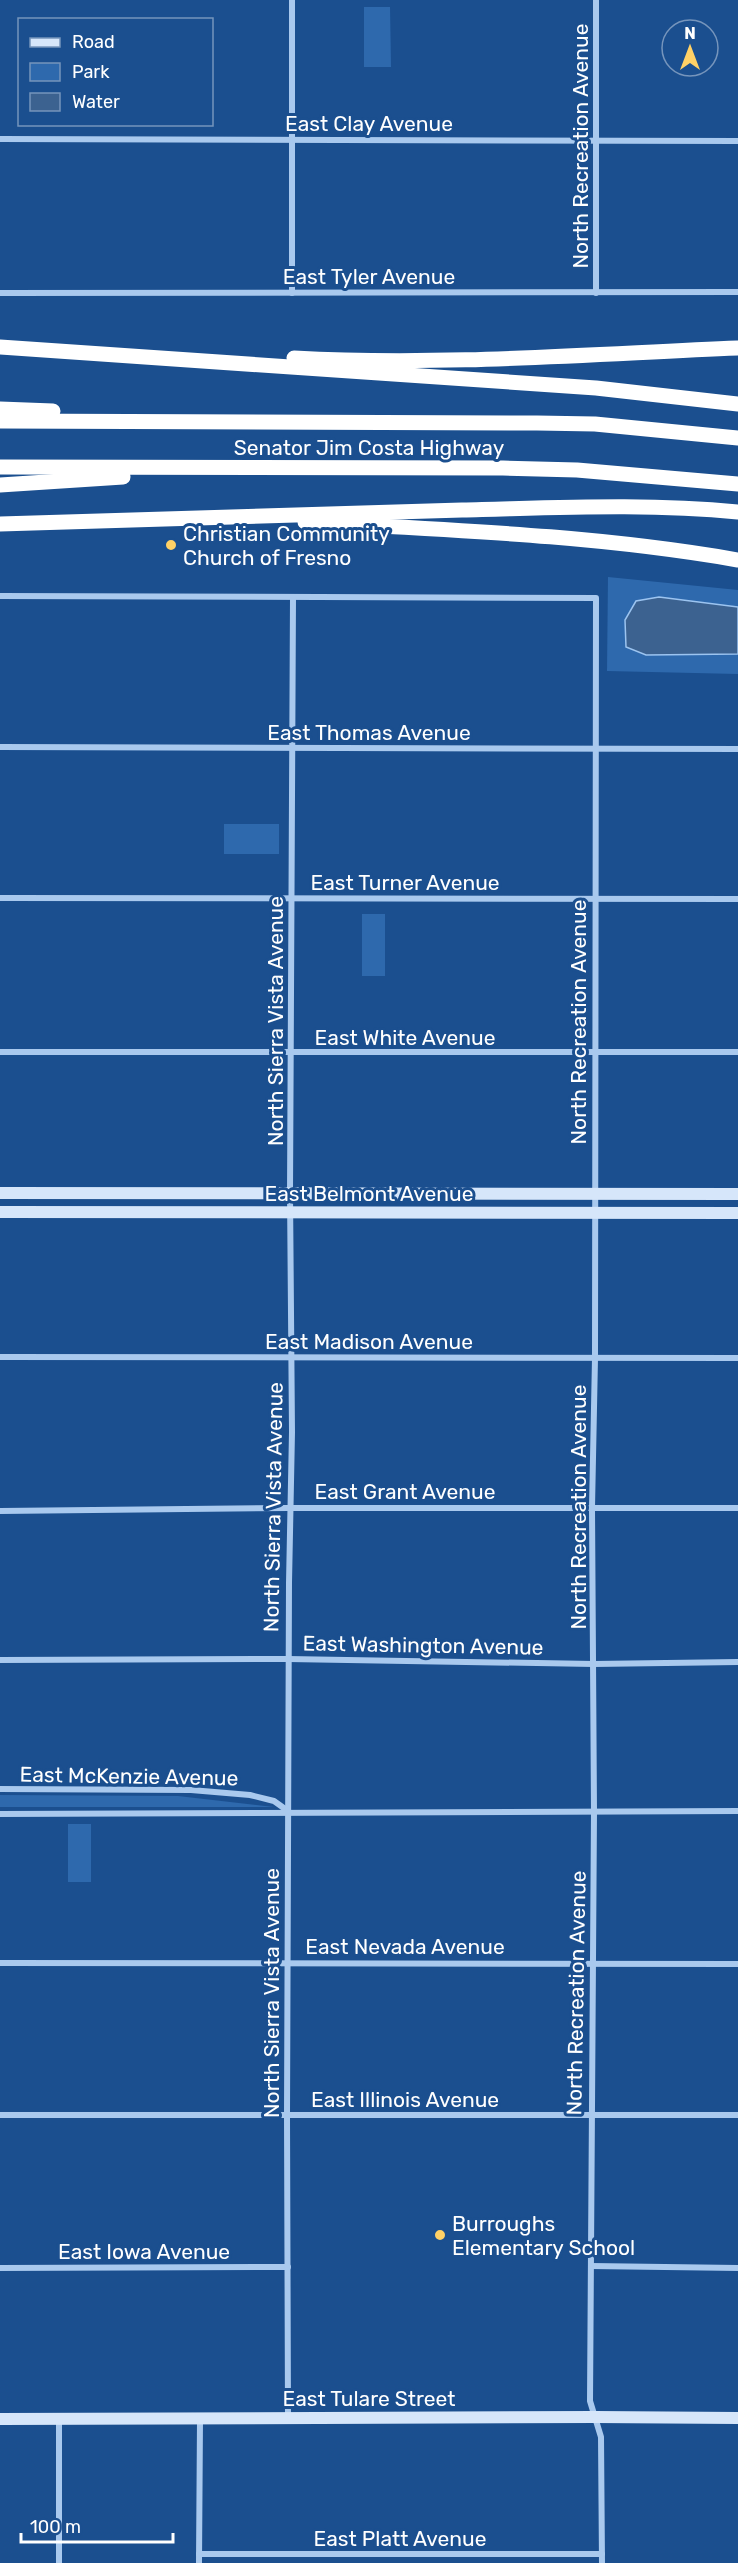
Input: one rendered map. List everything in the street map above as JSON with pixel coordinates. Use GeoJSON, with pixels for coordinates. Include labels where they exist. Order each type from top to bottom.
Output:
{"type":"FeatureCollection","features":[{"type":"Feature","properties":{"kind":"highway"},"geometry":{"type":"LineString","coordinates":[[0,347],[596,388],[738,404]]}},
{"type":"Feature","properties":{"kind":"highway"},"geometry":{"type":"LineString","coordinates":[[106,354],[212,354],[303,359],[406,360],[738,348]]}},
{"type":"Feature","properties":{"kind":"highway"},"geometry":{"type":"LineString","coordinates":[[0,409],[230,421]]}},
{"type":"Feature","properties":{"kind":"highway","name":"Senator Jim Costa Highway"},"geometry":{"type":"LineString","coordinates":[[0,421],[595,424],[738,438]]}},
{"type":"Feature","properties":{"kind":"highway","name":"Senator Jim Costa Highway"},"geometry":{"type":"LineString","coordinates":[[0,467],[577,470],[738,484]]}},
{"type":"Feature","properties":{"kind":"highway"},"geometry":{"type":"LineString","coordinates":[[0,485],[230,468]]}},
{"type":"Feature","properties":{"kind":"highway"},"geometry":{"type":"LineString","coordinates":[[0,524],[231,519],[312,513],[608,507],[738,512]]}},
{"type":"Feature","properties":{"kind":"highway"},"geometry":{"type":"LineString","coordinates":[[231,519],[572,538],[643,545],[738,560]]}},
{"type":"Feature","properties":{"kind":"main road","name":"East Belmont Avenue"},"geometry":{"type":"LineString","coordinates":[[0,1193],[738,1194]]}},
{"type":"Feature","properties":{"kind":"main road","name":"East Belmont Avenue"},"geometry":{"type":"LineString","coordinates":[[0,1212],[738,1213]]}},
{"type":"Feature","properties":{"kind":"main road","name":"East Tulare Street"},"geometry":{"type":"LineString","coordinates":[[0,2419],[738,2418]]}},
{"type":"Feature","properties":{"kind":"street"},"geometry":{"type":"LineString","coordinates":[[292,0],[292,292]]}},
{"type":"Feature","properties":{"kind":"street","name":"North Recreation Avenue"},"geometry":{"type":"LineString","coordinates":[[596,0],[596,292]]}},
{"type":"Feature","properties":{"kind":"street","name":"East Clay Avenue"},"geometry":{"type":"LineString","coordinates":[[0,139],[738,141]]}},
{"type":"Feature","properties":{"kind":"street","name":"East Tyler Avenue"},"geometry":{"type":"LineString","coordinates":[[0,292],[738,292]]}},
{"type":"Feature","properties":{"kind":"street"},"geometry":{"type":"LineString","coordinates":[[0,596],[294,597]]}},
{"type":"Feature","properties":{"kind":"street","name":"North Recreation Avenue"},"geometry":{"type":"LineString","coordinates":[[294,597],[596,598],[595,1358],[592,1508],[594,1812],[590,2401],[601,2437],[602,2563]]}},
{"type":"Feature","properties":{"kind":"street","name":"North Sierra Vista Avenue"},"geometry":{"type":"LineString","coordinates":[[288,2418],[287,1963],[291,1358],[291,748],[294,597]]}},
{"type":"Feature","properties":{"kind":"street","name":"East Thomas Avenue"},"geometry":{"type":"LineString","coordinates":[[0,747],[738,749]]}},
{"type":"Feature","properties":{"kind":"street","name":"East Turner Avenue"},"geometry":{"type":"LineString","coordinates":[[0,898],[738,899]]}},
{"type":"Feature","properties":{"kind":"street","name":"East White Avenue"},"geometry":{"type":"LineString","coordinates":[[0,1052],[738,1052]]}},
{"type":"Feature","properties":{"kind":"street","name":"East Madison Avenue"},"geometry":{"type":"LineString","coordinates":[[0,1357],[738,1358]]}},
{"type":"Feature","properties":{"kind":"street","name":"East Grant Avenue"},"geometry":{"type":"LineString","coordinates":[[0,1511],[289,1508],[738,1508]]}},
{"type":"Feature","properties":{"kind":"street","name":"East Washington Avenue"},"geometry":{"type":"LineString","coordinates":[[0,1660],[288,1659],[594,1664],[738,1662]]}},
{"type":"Feature","properties":{"kind":"street","name":"East McKenzie Avenue"},"geometry":{"type":"LineString","coordinates":[[0,1789],[191,1790],[266,1799],[274,1801],[288,1811]]}},
{"type":"Feature","properties":{"kind":"street","name":"East McKenzie Avenue"},"geometry":{"type":"LineString","coordinates":[[0,1814],[277,1813],[288,1811],[738,1811]]}},
{"type":"Feature","properties":{"kind":"street","name":"East Nevada Avenue"},"geometry":{"type":"LineString","coordinates":[[0,1963],[738,1964]]}},
{"type":"Feature","properties":{"kind":"street","name":"East Illinois Avenue"},"geometry":{"type":"LineString","coordinates":[[0,2115],[738,2115]]}},
{"type":"Feature","properties":{"kind":"street"},"geometry":{"type":"LineString","coordinates":[[591,2266],[738,2268]]}},
{"type":"Feature","properties":{"kind":"street","name":"East Iowa Avenue"},"geometry":{"type":"LineString","coordinates":[[0,2268],[288,2267]]}},
{"type":"Feature","properties":{"kind":"street"},"geometry":{"type":"LineString","coordinates":[[59,2420],[59,2563]]}},
{"type":"Feature","properties":{"kind":"street"},"geometry":{"type":"LineString","coordinates":[[199,2563],[200,2420]]}},
{"type":"Feature","properties":{"kind":"street","name":"East Platt Avenue"},"geometry":{"type":"LineString","coordinates":[[199,2554],[602,2554]]}},
{"type":"Feature","properties":{"kind":"green space"},"geometry":{"type":"Polygon","coordinates":[[[364,7],[390,7],[391,67],[364,67],[364,7]]]}},
{"type":"Feature","properties":{"kind":"green space"},"geometry":{"type":"Polygon","coordinates":[[[608,577],[738,590],[738,674],[607,671],[608,577]]]}},
{"type":"Feature","properties":{"kind":"green space"},"geometry":{"type":"Polygon","coordinates":[[[224,824],[279,824],[279,854],[224,854],[224,824]]]}},
{"type":"Feature","properties":{"kind":"green space"},"geometry":{"type":"Polygon","coordinates":[[[362,914],[385,914],[385,976],[362,976],[362,914]]]}},
{"type":"Feature","properties":{"kind":"green space"},"geometry":{"type":"Polygon","coordinates":[[[0,1795],[178,1796],[274,1807],[0,1807],[0,1795]]]}},
{"type":"Feature","properties":{"kind":"green space"},"geometry":{"type":"Polygon","coordinates":[[[68,1824],[91,1824],[91,1882],[68,1882],[68,1824]]]}},
{"type":"Feature","properties":{"kind":"water"},"geometry":{"type":"Polygon","coordinates":[[[659,597],[738,607],[738,654],[646,655],[626,647],[625,620],[636,601],[659,597]]]}},
{"type":"Feature","properties":{"kind":"place","name":"Christian Community Church of Fresno"},"geometry":{"type":"Point","coordinates":[171,545]}},
{"type":"Feature","properties":{"kind":"place","name":"Burroughs Elementary School"},"geometry":{"type":"Point","coordinates":[440,2235]}}]}
